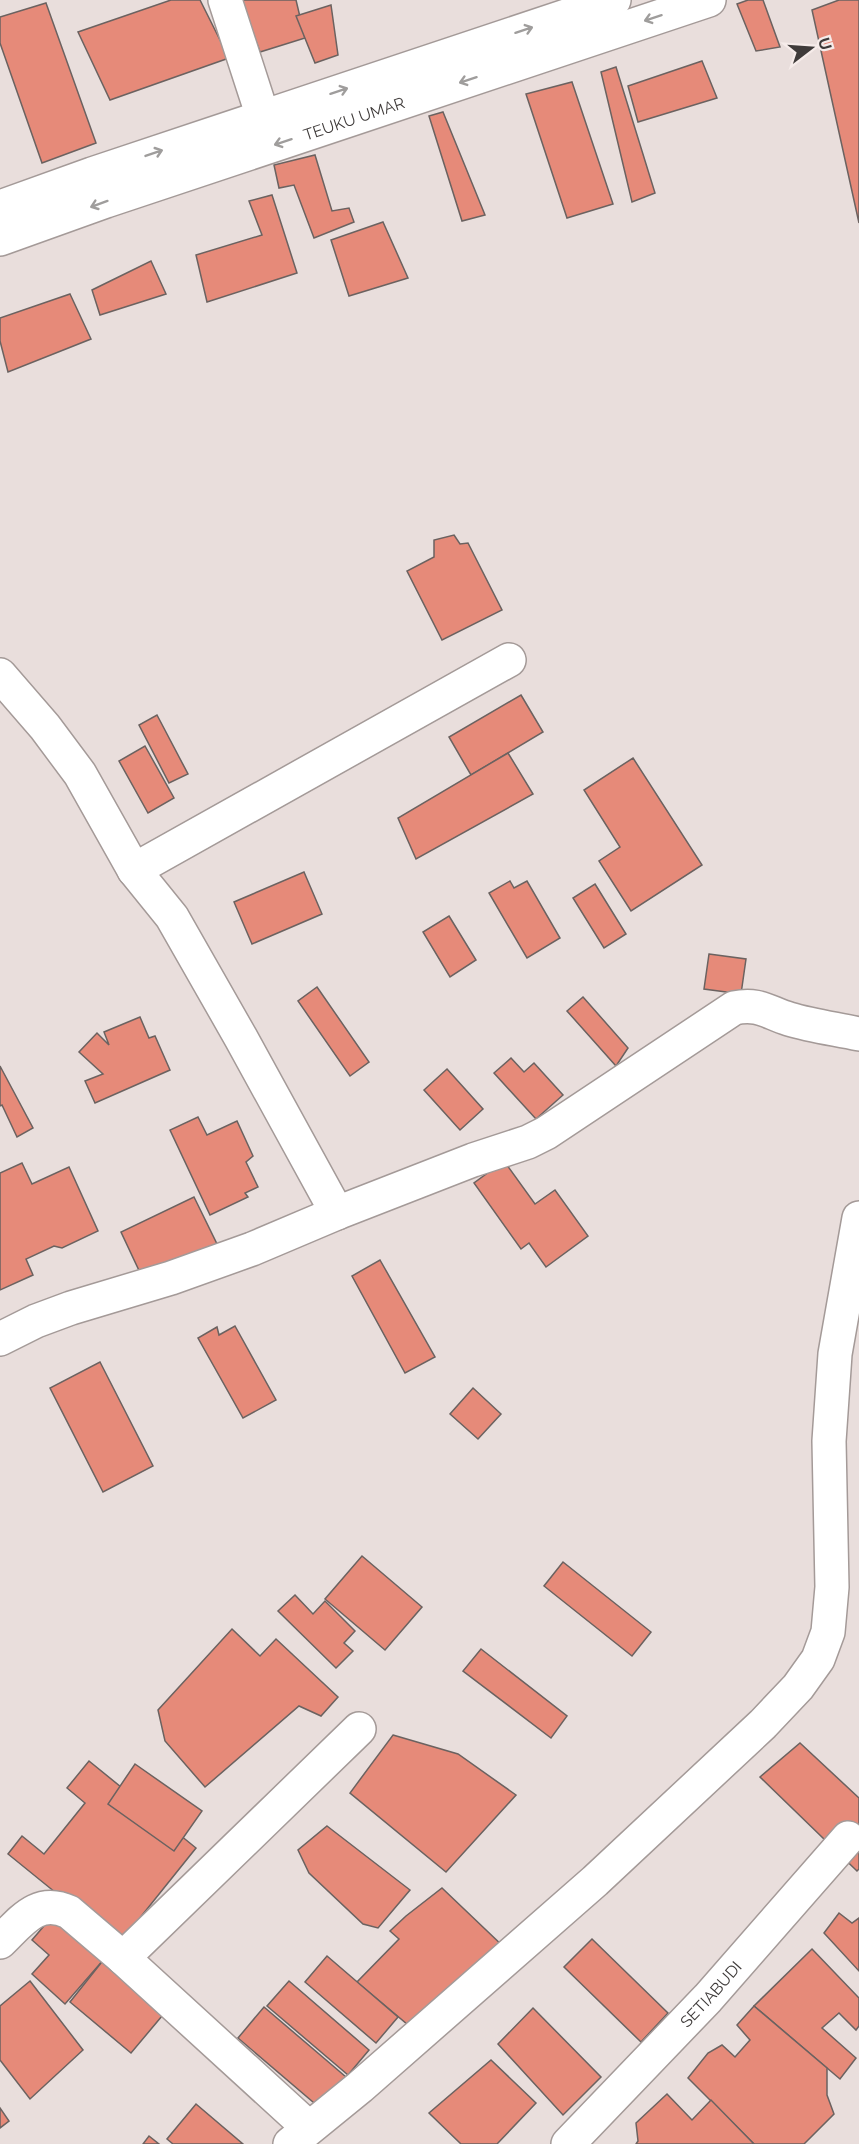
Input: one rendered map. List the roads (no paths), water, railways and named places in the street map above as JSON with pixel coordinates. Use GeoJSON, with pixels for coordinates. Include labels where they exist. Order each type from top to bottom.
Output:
{"type":"FeatureCollection","features":[{"type":"Feature","properties":{"kind":"main road"},"geometry":{"type":"LineString","coordinates":[[225,0],[263,117]]}},
{"type":"Feature","properties":{"kind":"main road","name":"TEUKU UMAR"},"geometry":{"type":"LineString","coordinates":[[0,207],[614,0]]}},
{"type":"Feature","properties":{"kind":"main road","name":"TEUKU UMAR"},"geometry":{"type":"LineString","coordinates":[[0,239],[106,201],[709,0]]}},
{"type":"Feature","properties":{"kind":"main road"},"geometry":{"type":"LineString","coordinates":[[134,870],[509,660]]}},
{"type":"Feature","properties":{"kind":"main road"},"geometry":{"type":"LineString","coordinates":[[0,675],[45,727],[80,774],[134,870],[172,917],[242,1038],[294,1138],[337,1213]]}},
{"type":"Feature","properties":{"kind":"main road"},"geometry":{"type":"LineString","coordinates":[[0,1339],[71,1308],[171,1278],[252,1249],[337,1213],[474,1160],[528,1142],[546,1133],[734,1008],[746,1006],[763,1008],[788,1018],[859,1034]]}},
{"type":"Feature","properties":{"kind":"main road"},"geometry":{"type":"LineString","coordinates":[[0,1942],[32,1911],[50,1907],[69,1912],[123,1958],[299,2136],[360,2087],[595,1881],[763,1724],[798,1687],[818,1659],[828,1632],[832,1587],[829,1441],[835,1354],[859,1218]]}},
{"type":"Feature","properties":{"kind":"main road"},"geometry":{"type":"LineString","coordinates":[[123,1958],[359,1729]]}},
{"type":"Feature","properties":{"kind":"main road","name":"SETIABUDI"},"geometry":{"type":"LineString","coordinates":[[568,2144],[708,1998],[848,1838]]}}]}
